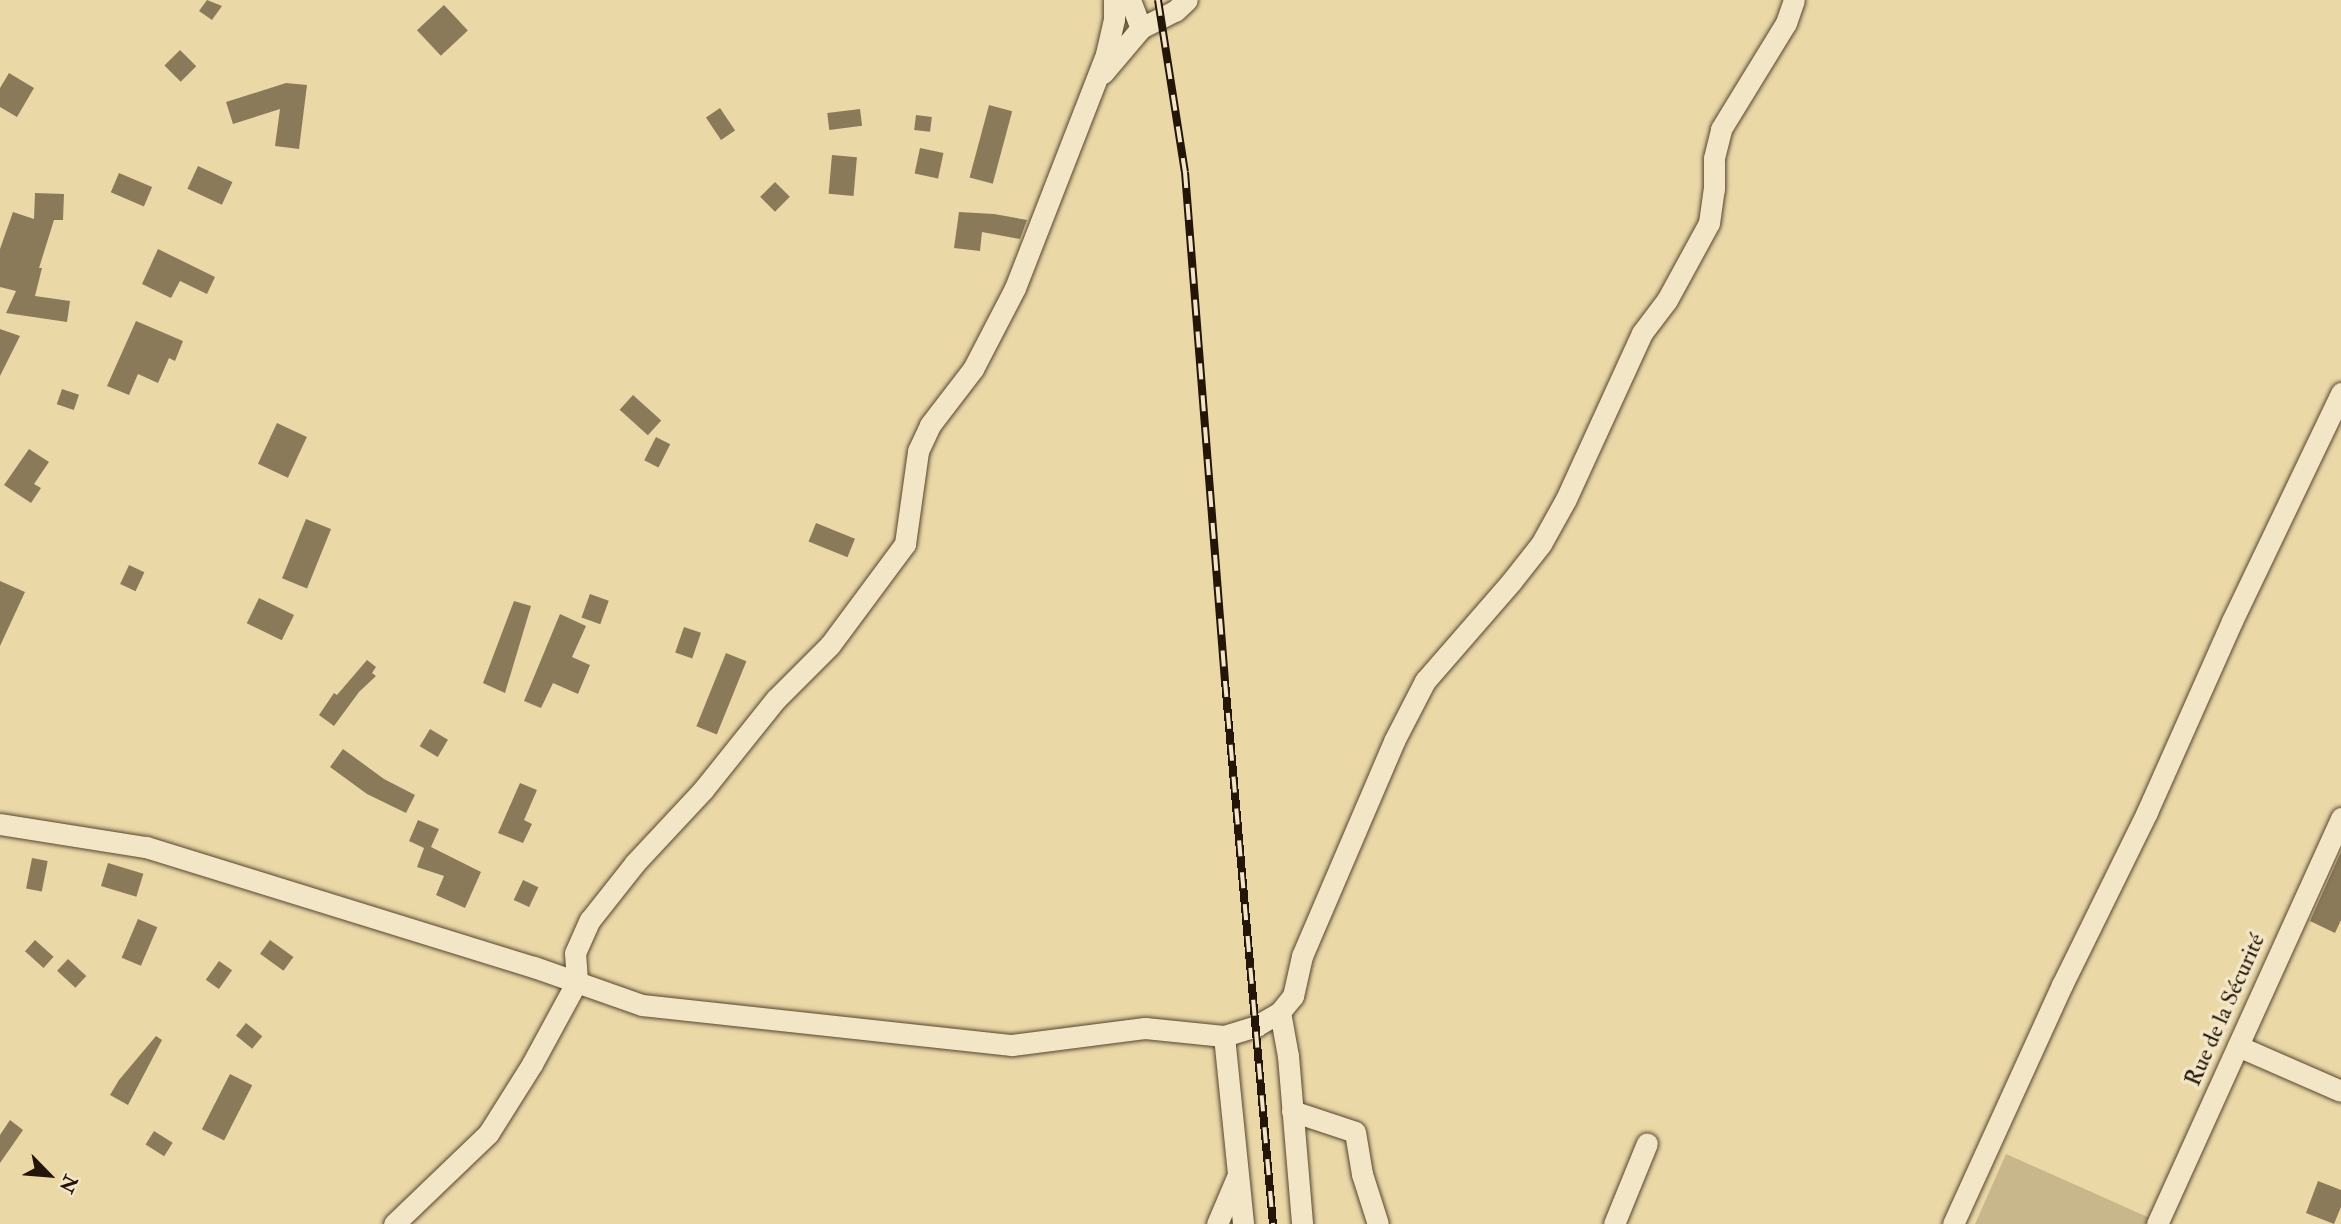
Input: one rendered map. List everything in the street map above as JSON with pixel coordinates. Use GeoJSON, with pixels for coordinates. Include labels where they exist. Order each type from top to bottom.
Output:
{"type":"FeatureCollection","features":[{"type":"Feature","properties":{"kind":"street"},"geometry":{"type":"LineString","coordinates":[[394,1224],[488,1134],[532,1064],[577,981],[575,953],[590,920],[635,863],[704,790],[776,699],[830,645],[905,544],[918,451],[930,425],[973,369],[1015,288],[1106,54],[1114,19],[1114,0]]}},
{"type":"Feature","properties":{"kind":"street"},"geometry":{"type":"LineString","coordinates":[[1130,0],[1141,28]]}},
{"type":"Feature","properties":{"kind":"street"},"geometry":{"type":"LineString","coordinates":[[1094,82],[1141,28],[1175,11],[1186,0]]}},
{"type":"Feature","properties":{"kind":"street"},"geometry":{"type":"LineString","coordinates":[[0,824],[146,848],[577,981],[642,1005],[1012,1045],[1145,1028],[1224,1036],[1256,1026],[1280,1012],[1293,996],[1302,956],[1394,741],[1425,681],[1541,544],[1566,499],[1642,333],[1667,300],[1709,223],[1714,189],[1714,158],[1721,129],[1786,23],[1794,0]]}},
{"type":"Feature","properties":{"kind":"street"},"geometry":{"type":"LineString","coordinates":[[1954,1224],[2062,985],[2142,823],[2232,621],[2341,393]]}},
{"type":"Feature","properties":{"kind":"street","name":"Rue de la Sécurité"},"geometry":{"type":"LineString","coordinates":[[2157,1224],[2238,1046],[2334,852],[2341,818]]}},
{"type":"Feature","properties":{"kind":"street"},"geometry":{"type":"LineString","coordinates":[[1280,1012],[1288,1056],[1302,1224]]}},
{"type":"Feature","properties":{"kind":"street"},"geometry":{"type":"LineString","coordinates":[[1224,1036],[1243,1224]]}},
{"type":"Feature","properties":{"kind":"street"},"geometry":{"type":"LineString","coordinates":[[2238,1046],[2341,1091]]}},
{"type":"Feature","properties":{"kind":"street"},"geometry":{"type":"LineString","coordinates":[[1292,1111],[1355,1132],[1362,1174],[1378,1224]]}},
{"type":"Feature","properties":{"kind":"street"},"geometry":{"type":"LineString","coordinates":[[1614,1224],[1647,1143]]}},
{"type":"Feature","properties":{"kind":"street"},"geometry":{"type":"LineString","coordinates":[[1217,1224],[1239,1172]]}},
{"type":"Feature","properties":{"kind":"shaded area"},"geometry":{"type":"Polygon","coordinates":[[[2006,1154],[2152,1219],[2149,1224],[1975,1224],[2006,1154]]]}},
{"type":"Feature","properties":{"kind":"building"},"geometry":{"type":"Polygon","coordinates":[[[207,0],[222,6],[212,20],[199,11],[207,0]]]}},
{"type":"Feature","properties":{"kind":"building"},"geometry":{"type":"Polygon","coordinates":[[[444,5],[468,31],[441,56],[417,30],[444,5]]]}},
{"type":"Feature","properties":{"kind":"building"},"geometry":{"type":"Polygon","coordinates":[[[180,50],[196,66],[181,82],[164,66],[180,50]]]}},
{"type":"Feature","properties":{"kind":"building"},"geometry":{"type":"Polygon","coordinates":[[[9,73],[34,88],[17,117],[0,107],[0,88],[9,73]]]}},
{"type":"Feature","properties":{"kind":"building"},"geometry":{"type":"Polygon","coordinates":[[[286,83],[307,85],[299,149],[275,146],[280,109],[233,124],[226,102],[286,83]]]}},
{"type":"Feature","properties":{"kind":"building"},"geometry":{"type":"Polygon","coordinates":[[[989,105],[1012,111],[993,184],[970,177],[989,105]]]}},
{"type":"Feature","properties":{"kind":"building"},"geometry":{"type":"Polygon","coordinates":[[[720,108],[735,130],[721,140],[706,118],[720,108]]]}},
{"type":"Feature","properties":{"kind":"building"},"geometry":{"type":"Polygon","coordinates":[[[860,109],[862,126],[829,130],[827,113],[860,109]]]}},
{"type":"Feature","properties":{"kind":"building"},"geometry":{"type":"Polygon","coordinates":[[[916,115],[932,117],[930,132],[914,130],[916,115]]]}},
{"type":"Feature","properties":{"kind":"building"},"geometry":{"type":"Polygon","coordinates":[[[920,148],[943,153],[938,178],[915,173],[920,148]]]}},
{"type":"Feature","properties":{"kind":"building"},"geometry":{"type":"Polygon","coordinates":[[[832,155],[857,157],[854,196],[829,194],[832,155]]]}},
{"type":"Feature","properties":{"kind":"building"},"geometry":{"type":"Polygon","coordinates":[[[198,166],[232,182],[222,205],[187,189],[198,166]]]}},
{"type":"Feature","properties":{"kind":"building"},"geometry":{"type":"Polygon","coordinates":[[[119,173],[152,187],[144,206],[111,192],[119,173]]]}},
{"type":"Feature","properties":{"kind":"building"},"geometry":{"type":"Polygon","coordinates":[[[775,182],[790,197],[775,212],[760,197],[775,182]]]}},
{"type":"Feature","properties":{"kind":"building"},"geometry":{"type":"Polygon","coordinates":[[[35,193],[64,194],[63,220],[54,220],[39,268],[42,268],[35,296],[70,301],[67,322],[6,313],[16,291],[0,287],[0,249],[13,212],[34,219],[35,193]]]}},
{"type":"Feature","properties":{"kind":"building"},"geometry":{"type":"Polygon","coordinates":[[[959,212],[994,214],[1027,220],[1020,239],[982,232],[980,251],[954,248],[959,212]]]}},
{"type":"Feature","properties":{"kind":"building"},"geometry":{"type":"Polygon","coordinates":[[[158,249],[215,277],[207,294],[180,281],[171,298],[142,284],[158,249]]]}},
{"type":"Feature","properties":{"kind":"building"},"geometry":{"type":"Polygon","coordinates":[[[136,321],[183,341],[175,361],[169,358],[158,383],[138,374],[129,395],[107,386],[136,321]]]}},
{"type":"Feature","properties":{"kind":"building"},"geometry":{"type":"Polygon","coordinates":[[[0,329],[20,336],[0,376],[0,329]]]}},
{"type":"Feature","properties":{"kind":"building"},"geometry":{"type":"Polygon","coordinates":[[[62,389],[79,395],[74,410],[57,404],[62,389]]]}},
{"type":"Feature","properties":{"kind":"building"},"geometry":{"type":"Polygon","coordinates":[[[633,395],[661,420],[648,435],[620,410],[633,395]]]}},
{"type":"Feature","properties":{"kind":"building"},"geometry":{"type":"Polygon","coordinates":[[[277,423],[307,437],[288,478],[258,464],[277,423]]]}},
{"type":"Feature","properties":{"kind":"building"},"geometry":{"type":"Polygon","coordinates":[[[656,437],[670,444],[658,467],[644,460],[656,437]]]}},
{"type":"Feature","properties":{"kind":"building"},"geometry":{"type":"Polygon","coordinates":[[[29,449],[49,462],[34,484],[41,488],[31,503],[4,485],[29,449]]]}},
{"type":"Feature","properties":{"kind":"building"},"geometry":{"type":"Polygon","coordinates":[[[306,519],[331,529],[307,588],[282,578],[306,519]]]}},
{"type":"Feature","properties":{"kind":"building"},"geometry":{"type":"Polygon","coordinates":[[[816,523],[855,539],[847,557],[809,542],[816,523]]]}},
{"type":"Feature","properties":{"kind":"building"},"geometry":{"type":"Polygon","coordinates":[[[129,565],[144,572],[136,591],[120,584],[129,565]]]}},
{"type":"Feature","properties":{"kind":"building"},"geometry":{"type":"Polygon","coordinates":[[[0,581],[25,592],[0,646],[0,581]]]}},
{"type":"Feature","properties":{"kind":"building"},"geometry":{"type":"Polygon","coordinates":[[[590,594],[609,601],[600,624],[581,617],[590,594]]]}},
{"type":"Feature","properties":{"kind":"building"},"geometry":{"type":"Polygon","coordinates":[[[259,598],[294,615],[282,640],[247,623],[259,598]]]}},
{"type":"Feature","properties":{"kind":"building"},"geometry":{"type":"Polygon","coordinates":[[[514,601],[531,606],[505,693],[483,683],[514,601]]]}},
{"type":"Feature","properties":{"kind":"building"},"geometry":{"type":"Polygon","coordinates":[[[560,614],[586,626],[572,657],[590,665],[578,694],[553,683],[541,708],[524,701],[560,614]]]}},
{"type":"Feature","properties":{"kind":"building"},"geometry":{"type":"Polygon","coordinates":[[[684,627],[701,633],[692,658],[675,653],[684,627]]]}},
{"type":"Feature","properties":{"kind":"building"},"geometry":{"type":"Polygon","coordinates":[[[726,653],[746,661],[717,734],[696,726],[726,653]]]}},
{"type":"Feature","properties":{"kind":"building"},"geometry":{"type":"Polygon","coordinates":[[[367,660],[376,667],[372,673],[376,676],[359,692],[334,726],[319,715],[334,693],[337,695],[367,660]]]}},
{"type":"Feature","properties":{"kind":"building"},"geometry":{"type":"Polygon","coordinates":[[[430,729],[448,740],[438,757],[420,746],[430,729]]]}},
{"type":"Feature","properties":{"kind":"building"},"geometry":{"type":"Polygon","coordinates":[[[343,749],[384,779],[415,795],[406,813],[367,794],[330,767],[343,749]]]}},
{"type":"Feature","properties":{"kind":"building"},"geometry":{"type":"Polygon","coordinates":[[[520,783],[537,790],[524,820],[532,824],[523,843],[498,833],[520,783]]]}},
{"type":"Feature","properties":{"kind":"building"},"geometry":{"type":"Polygon","coordinates":[[[418,820],[439,829],[431,847],[481,872],[465,908],[436,895],[444,876],[417,867],[424,848],[409,841],[418,820]]]}},
{"type":"Feature","properties":{"kind":"building"},"geometry":{"type":"Polygon","coordinates":[[[2341,852],[2341,920],[2335,933],[2310,921],[2341,852]]]}},
{"type":"Feature","properties":{"kind":"building"},"geometry":{"type":"Polygon","coordinates":[[[32,858],[48,861],[42,891],[26,888],[32,858]]]}},
{"type":"Feature","properties":{"kind":"building"},"geometry":{"type":"Polygon","coordinates":[[[108,863],[143,874],[136,897],[101,886],[108,863]]]}},
{"type":"Feature","properties":{"kind":"building"},"geometry":{"type":"Polygon","coordinates":[[[523,880],[538,887],[529,907],[514,900],[523,880]]]}},
{"type":"Feature","properties":{"kind":"building"},"geometry":{"type":"Polygon","coordinates":[[[138,919],[157,927],[141,966],[122,958],[138,919]]]}},
{"type":"Feature","properties":{"kind":"building"},"geometry":{"type":"Polygon","coordinates":[[[35,940],[54,957],[44,968],[25,951],[35,940]]]}},
{"type":"Feature","properties":{"kind":"building"},"geometry":{"type":"Polygon","coordinates":[[[270,940],[293,957],[283,971],[260,954],[270,940]]]}},
{"type":"Feature","properties":{"kind":"building"},"geometry":{"type":"Polygon","coordinates":[[[68,959],[86,976],[75,988],[57,971],[68,959]]]}},
{"type":"Feature","properties":{"kind":"building"},"geometry":{"type":"Polygon","coordinates":[[[219,961],[232,970],[219,989],[206,980],[219,961]]]}},
{"type":"Feature","properties":{"kind":"building"},"geometry":{"type":"Polygon","coordinates":[[[246,1023],[262,1036],[252,1049],[236,1035],[246,1023]]]}},
{"type":"Feature","properties":{"kind":"building"},"geometry":{"type":"Polygon","coordinates":[[[156,1036],[162,1040],[128,1105],[110,1095],[119,1080],[156,1036]]]}},
{"type":"Feature","properties":{"kind":"building"},"geometry":{"type":"Polygon","coordinates":[[[230,1074],[252,1085],[224,1141],[202,1129],[230,1074]]]}},
{"type":"Feature","properties":{"kind":"building"},"geometry":{"type":"Polygon","coordinates":[[[10,1120],[23,1130],[0,1163],[0,1135],[10,1120]]]}},
{"type":"Feature","properties":{"kind":"building"},"geometry":{"type":"Polygon","coordinates":[[[154,1131],[173,1143],[164,1156],[146,1145],[154,1131]]]}},
{"type":"Feature","properties":{"kind":"building"},"geometry":{"type":"Polygon","coordinates":[[[2318,1181],[2341,1190],[2341,1207],[2334,1224],[2306,1213],[2318,1181]]]}},
{"type":"Feature","properties":{"kind":"railway"},"geometry":{"type":"LineString","coordinates":[[1158,0],[1185,172],[1225,681],[1273,1224]]}}]}
